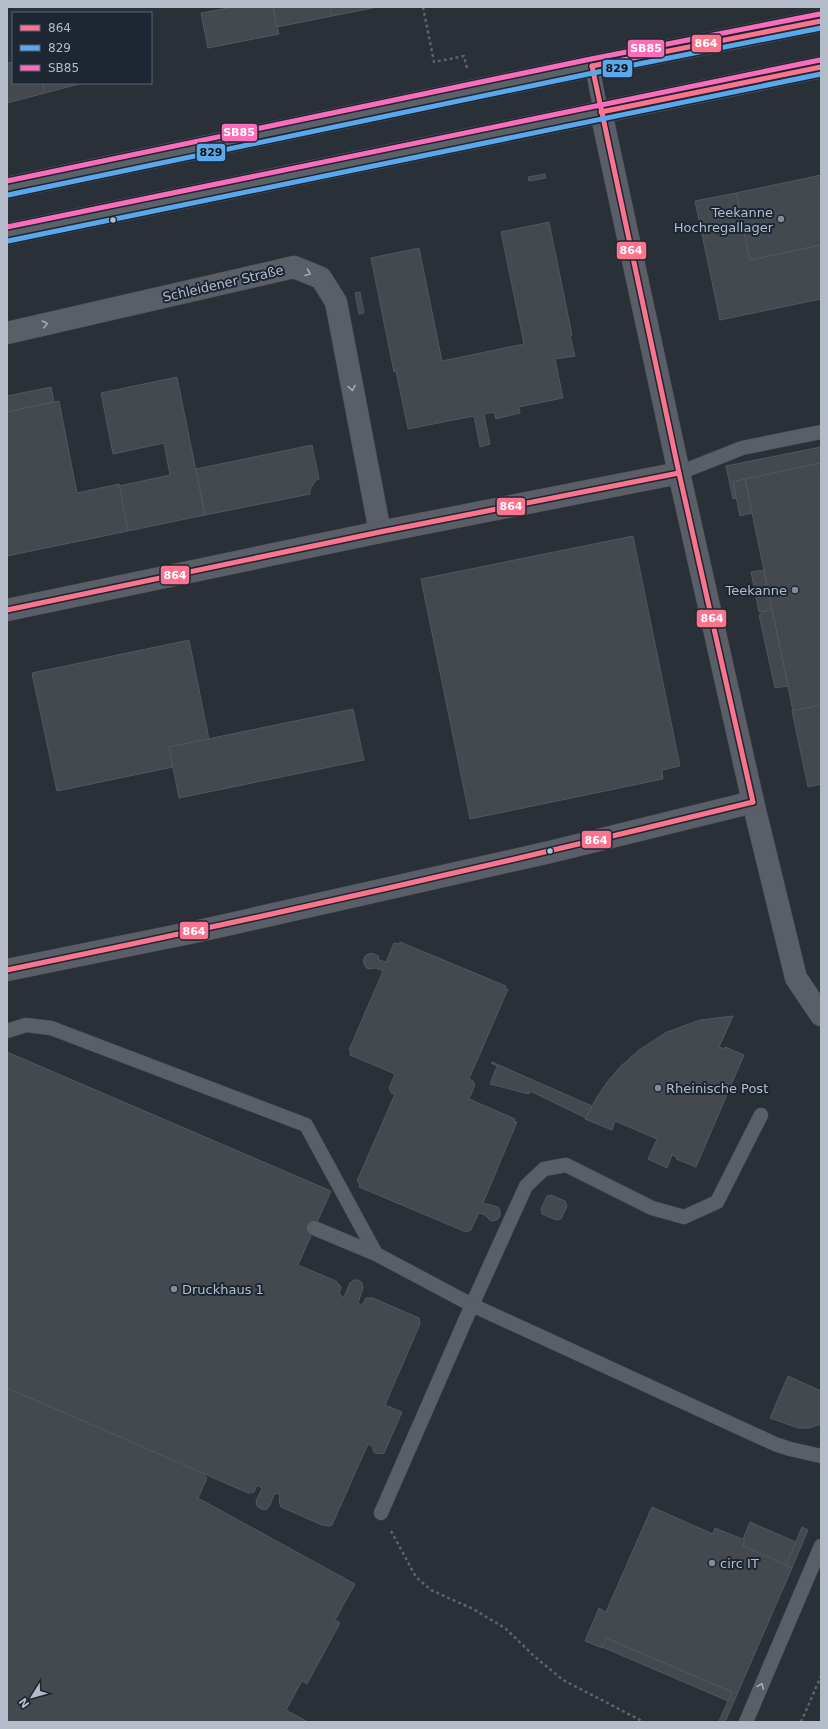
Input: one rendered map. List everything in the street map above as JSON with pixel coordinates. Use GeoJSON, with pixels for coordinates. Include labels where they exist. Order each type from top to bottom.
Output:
{"type":"FeatureCollection","features":[{"type":"Feature","properties":{"kind":"main road"},"geometry":{"type":"LineString","coordinates":[[7,188],[592,66],[821,21]]}},
{"type":"Feature","properties":{"kind":"main road"},"geometry":{"type":"LineString","coordinates":[[7,234],[821,67]]}},
{"type":"Feature","properties":{"kind":"street"},"geometry":{"type":"LineString","coordinates":[[601,112],[679,473],[753,802],[796,978],[821,1015]]}},
{"type":"Feature","properties":{"kind":"street","name":"Schleidener Straße"},"geometry":{"type":"LineString","coordinates":[[7,333],[294,267],[321,278],[336,302],[380,532]]}},
{"type":"Feature","properties":{"kind":"street"},"geometry":{"type":"LineString","coordinates":[[7,610],[380,532],[679,473]]}},
{"type":"Feature","properties":{"kind":"street"},"geometry":{"type":"LineString","coordinates":[[7,970],[199,932],[550,852],[753,802]]}},
{"type":"Feature","properties":{"kind":"lane"},"geometry":{"type":"LineString","coordinates":[[592,66],[601,112]]}},
{"type":"Feature","properties":{"kind":"lane"},"geometry":{"type":"LineString","coordinates":[[679,473],[742,448],[821,432]]}},
{"type":"Feature","properties":{"kind":"lane"},"geometry":{"type":"LineString","coordinates":[[7,1022],[51,1028],[306,1125],[376,1254]]}},
{"type":"Feature","properties":{"kind":"lane"},"geometry":{"type":"LineString","coordinates":[[7,1031],[26,1025]]}},
{"type":"Feature","properties":{"kind":"lane"},"geometry":{"type":"LineString","coordinates":[[381,1513],[526,1186],[544,1169],[566,1165],[652,1208],[684,1217],[717,1202],[761,1115]]}},
{"type":"Feature","properties":{"kind":"lane"},"geometry":{"type":"LineString","coordinates":[[314,1228],[376,1254],[472,1305],[775,1444],[821,1456]]}},
{"type":"Feature","properties":{"kind":"lane"},"geometry":{"type":"LineString","coordinates":[[746,1722],[821,1546]]}},
{"type":"Feature","properties":{"kind":"path"},"geometry":{"type":"LineString","coordinates":[[423,7],[434,62],[464,56],[474,91]]}},
{"type":"Feature","properties":{"kind":"path"},"geometry":{"type":"LineString","coordinates":[[381,1513],[416,1577],[431,1590],[473,1609],[505,1628],[534,1656],[563,1680],[644,1722]]}},
{"type":"Feature","properties":{"kind":"path"},"geometry":{"type":"LineString","coordinates":[[801,1722],[821,1676]]}},
{"type":"Feature","properties":{"kind":"building"},"geometry":{"type":"Polygon","coordinates":[[[233,7],[273,7],[279,34],[208,48],[201,13],[233,7]]]}},
{"type":"Feature","properties":{"kind":"building"},"geometry":{"type":"Polygon","coordinates":[[[273,7],[330,7],[332,16],[277,27],[273,7]]]}},
{"type":"Feature","properties":{"kind":"building"},"geometry":{"type":"Polygon","coordinates":[[[330,7],[378,7],[332,16],[330,7]]]}},
{"type":"Feature","properties":{"kind":"building"},"geometry":{"type":"Polygon","coordinates":[[[12,62],[12,84],[42,84],[45,93],[7,103],[7,63],[12,62]]]}},
{"type":"Feature","properties":{"kind":"building"},"geometry":{"type":"Polygon","coordinates":[[[42,84],[79,84],[45,93],[42,84]]]}},
{"type":"Feature","properties":{"kind":"building"},"geometry":{"type":"Polygon","coordinates":[[[545,174],[546,178],[529,181],[528,177],[545,174]]]}},
{"type":"Feature","properties":{"kind":"building","name":"Teekanne Hochregallager"},"geometry":{"type":"Polygon","coordinates":[[[821,175],[821,245],[750,260],[736,193],[821,175]]]}},
{"type":"Feature","properties":{"kind":"building"},"geometry":{"type":"Polygon","coordinates":[[[736,193],[750,260],[821,245],[821,299],[720,320],[695,201],[736,193]]]}},
{"type":"Feature","properties":{"kind":"building"},"geometry":{"type":"Polygon","coordinates":[[[549,222],[575,356],[555,359],[563,398],[519,407],[520,413],[496,419],[494,412],[484,414],[490,444],[480,447],[474,416],[408,429],[396,371],[394,372],[371,258],[419,248],[442,361],[524,344],[501,232],[549,222]]]}},
{"type":"Feature","properties":{"kind":"building"},"geometry":{"type":"Polygon","coordinates":[[[360,292],[364,313],[359,314],[355,293],[360,292]]]}},
{"type":"Feature","properties":{"kind":"building"},"geometry":{"type":"Polygon","coordinates":[[[177,377],[205,515],[128,531],[119,486],[170,475],[164,443],[113,454],[101,393],[177,377]]]}},
{"type":"Feature","properties":{"kind":"building"},"geometry":{"type":"Polygon","coordinates":[[[51,387],[54,402],[7,412],[7,396],[51,387]]]}},
{"type":"Feature","properties":{"kind":"building"},"geometry":{"type":"Polygon","coordinates":[[[59,401],[77,493],[119,484],[128,531],[7,556],[7,412],[59,401]]]}},
{"type":"Feature","properties":{"kind":"building"},"geometry":{"type":"Polygon","coordinates":[[[312,445],[319,479],[315,481],[310,490],[310,494],[205,515],[196,469],[312,445]]]}},
{"type":"Feature","properties":{"kind":"building"},"geometry":{"type":"Polygon","coordinates":[[[821,447],[821,463],[733,482],[736,498],[733,499],[726,466],[821,447]]]}},
{"type":"Feature","properties":{"kind":"building","name":"Teekanne"},"geometry":{"type":"Polygon","coordinates":[[[821,463],[821,705],[793,711],[745,479],[821,463]]]}},
{"type":"Feature","properties":{"kind":"building"},"geometry":{"type":"Polygon","coordinates":[[[745,479],[752,513],[740,516],[733,482],[745,479]]]}},
{"type":"Feature","properties":{"kind":"building"},"geometry":{"type":"Polygon","coordinates":[[[633,536],[680,766],[662,770],[663,779],[470,819],[421,579],[633,536]]]}},
{"type":"Feature","properties":{"kind":"building"},"geometry":{"type":"Polygon","coordinates":[[[764,570],[772,609],[759,612],[751,572],[764,570]]]}},
{"type":"Feature","properties":{"kind":"building"},"geometry":{"type":"Polygon","coordinates":[[[772,609],[788,686],[775,688],[759,615],[762,614],[761,612],[772,609]]]}},
{"type":"Feature","properties":{"kind":"building"},"geometry":{"type":"Polygon","coordinates":[[[189,640],[209,739],[169,747],[173,767],[57,791],[32,673],[189,640]]]}},
{"type":"Feature","properties":{"kind":"building"},"geometry":{"type":"Polygon","coordinates":[[[821,705],[821,784],[808,787],[792,711],[821,705]]]}},
{"type":"Feature","properties":{"kind":"building"},"geometry":{"type":"Polygon","coordinates":[[[353,709],[364,760],[179,798],[169,747],[353,709]]]}},
{"type":"Feature","properties":{"kind":"building"},"geometry":{"type":"Polygon","coordinates":[[[400,942],[506,986],[504,989],[508,989],[469,1079],[473,1081],[475,1085],[469,1099],[515,1119],[514,1121],[517,1122],[483,1203],[498,1207],[500,1210],[500,1216],[497,1220],[491,1221],[485,1215],[479,1213],[471,1230],[466,1232],[359,1187],[360,1184],[357,1181],[395,1094],[391,1093],[389,1088],[395,1074],[350,1055],[351,1051],[349,1050],[383,971],[376,968],[368,969],[363,960],[366,955],[372,953],[378,956],[379,960],[386,962],[394,943],[399,944],[400,942]]]}},
{"type":"Feature","properties":{"kind":"building"},"geometry":{"type":"Polygon","coordinates":[[[733,1016],[719,1047],[724,1049],[725,1047],[744,1055],[696,1167],[676,1159],[677,1157],[672,1155],[667,1168],[648,1159],[657,1139],[615,1121],[612,1130],[585,1119],[608,1081],[620,1067],[639,1050],[667,1032],[700,1020],[733,1016]]]}},
{"type":"Feature","properties":{"kind":"building","name":"Druckhaus 1"},"geometry":{"type":"Polygon","coordinates":[[[7,1052],[331,1191],[298,1265],[336,1281],[341,1287],[339,1295],[344,1297],[350,1283],[354,1280],[359,1280],[362,1283],[363,1288],[358,1303],[362,1305],[366,1298],[373,1298],[419,1318],[420,1324],[385,1405],[402,1412],[384,1453],[378,1454],[374,1452],[372,1446],[368,1444],[332,1525],[322,1525],[281,1507],[279,1502],[280,1495],[275,1493],[269,1507],[266,1510],[261,1509],[257,1506],[256,1501],[262,1488],[257,1485],[254,1492],[248,1493],[7,1388],[7,1052]]]}},
{"type":"Feature","properties":{"kind":"building"},"geometry":{"type":"Polygon","coordinates":[[[492,1062],[592,1106],[586,1118],[530,1091],[529,1094],[490,1084],[497,1066],[491,1063],[492,1062]]]}},
{"type":"Feature","properties":{"kind":"building"},"geometry":{"type":"Polygon","coordinates":[[[551,1195],[565,1201],[567,1206],[561,1219],[556,1220],[542,1214],[541,1209],[547,1196],[551,1195]]]}},
{"type":"Feature","properties":{"kind":"building"},"geometry":{"type":"Polygon","coordinates":[[[788,1376],[821,1391],[821,1424],[809,1428],[798,1428],[770,1418],[788,1376]]]}},
{"type":"Feature","properties":{"kind":"building"},"geometry":{"type":"Polygon","coordinates":[[[7,1388],[205,1474],[204,1476],[207,1478],[198,1498],[355,1584],[335,1620],[340,1623],[307,1684],[302,1681],[286,1710],[308,1722],[7,1722],[7,1388]]]}},
{"type":"Feature","properties":{"kind":"building"},"geometry":{"type":"Polygon","coordinates":[[[652,1507],[713,1534],[715,1528],[745,1540],[743,1546],[792,1568],[725,1722],[719,1721],[732,1692],[606,1638],[602,1648],[585,1641],[599,1608],[606,1612],[652,1507]]]}},
{"type":"Feature","properties":{"kind":"building"},"geometry":{"type":"Polygon","coordinates":[[[750,1522],[796,1542],[786,1565],[743,1546],[745,1540],[743,1539],[750,1522]]]}},
{"type":"Feature","properties":{"kind":"building"},"geometry":{"type":"Polygon","coordinates":[[[802,1527],[808,1530],[792,1568],[786,1565],[802,1527]]]}},
{"type":"Feature","properties":{"kind":"building"},"geometry":{"type":"Polygon","coordinates":[[[606,1638],[732,1692],[728,1701],[602,1647],[606,1638]]]}},
{"type":"Feature","properties":{"kind":"transit line","name":"SB85"},"geometry":{"type":"LineString","coordinates":[[7,181],[591,59],[820,14]]}},
{"type":"Feature","properties":{"kind":"transit line","name":"864"},"geometry":{"type":"LineString","coordinates":[[592,66],[821,21]]}},
{"type":"Feature","properties":{"kind":"transit line","name":"829"},"geometry":{"type":"LineString","coordinates":[[8,195],[593,73],[821,28]]}},
{"type":"Feature","properties":{"kind":"transit line","name":"SB85"},"geometry":{"type":"LineString","coordinates":[[7,227],[820,60]]}},
{"type":"Feature","properties":{"kind":"transit line","name":"864"},"geometry":{"type":"LineString","coordinates":[[592,66],[679,473],[753,802]]}},
{"type":"Feature","properties":{"kind":"transit line","name":"864"},"geometry":{"type":"LineString","coordinates":[[601,112],[821,67]]}},
{"type":"Feature","properties":{"kind":"transit line","name":"829"},"geometry":{"type":"LineString","coordinates":[[8,241],[821,74]]}},
{"type":"Feature","properties":{"kind":"transit line","name":"864"},"geometry":{"type":"LineString","coordinates":[[7,610],[380,532],[679,473]]}},
{"type":"Feature","properties":{"kind":"transit line","name":"864"},"geometry":{"type":"LineString","coordinates":[[7,970],[381,890],[753,802]]}},
{"type":"Feature","properties":{"kind":"place","name":"Teekanne Hochregallager"},"geometry":{"type":"Point","coordinates":[781,219]}},
{"type":"Feature","properties":{"kind":"place","name":"Teekanne"},"geometry":{"type":"Point","coordinates":[795,590]}},
{"type":"Feature","properties":{"kind":"place","name":"Rheinische Post"},"geometry":{"type":"Point","coordinates":[658,1088]}},
{"type":"Feature","properties":{"kind":"place","name":"Druckhaus 1"},"geometry":{"type":"Point","coordinates":[174,1289]}},
{"type":"Feature","properties":{"kind":"place","name":"circ IT"},"geometry":{"type":"Point","coordinates":[712,1563]}}]}
